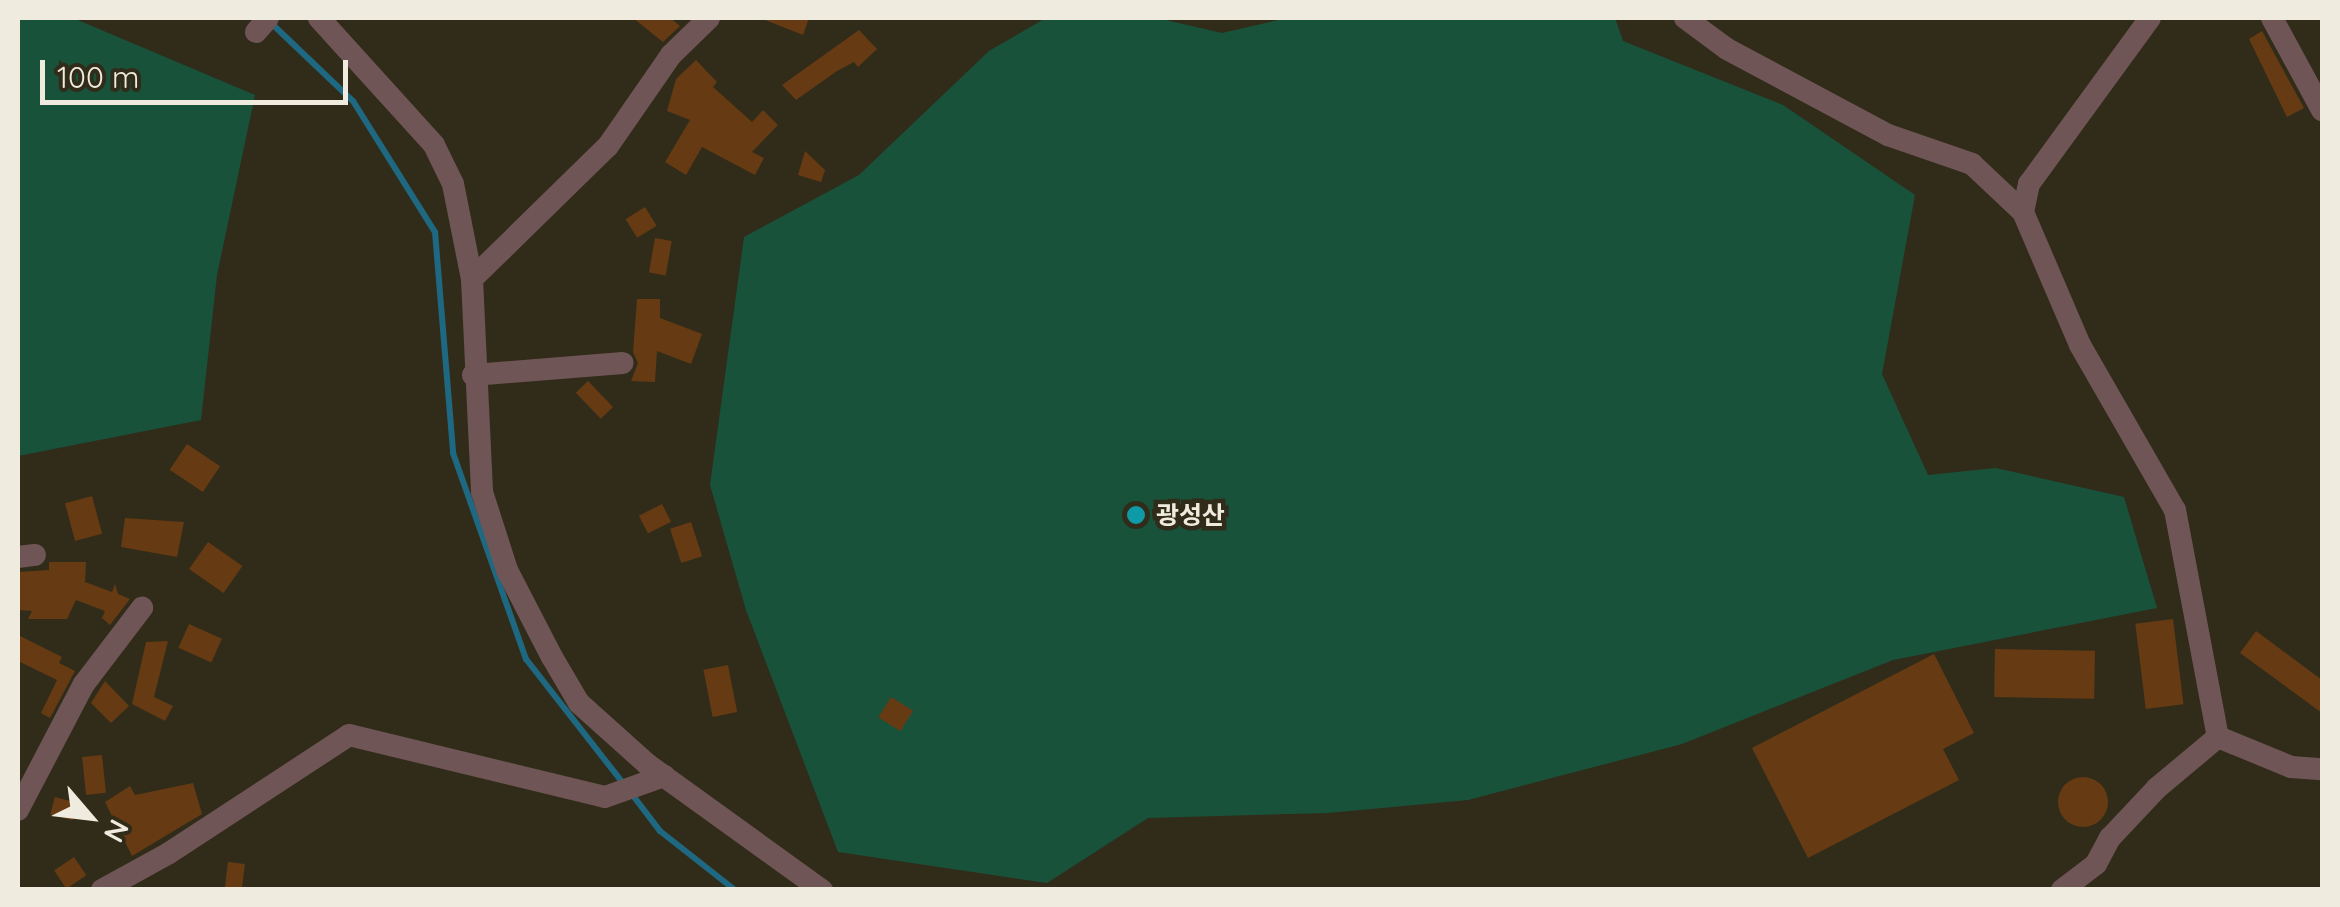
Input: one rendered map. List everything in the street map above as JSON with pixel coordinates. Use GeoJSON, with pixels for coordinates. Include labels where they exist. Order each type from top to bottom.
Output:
{"type":"FeatureCollection","features":[{"type":"Feature","properties":{"kind":"street"},"geometry":{"type":"LineString","coordinates":[[319,18],[434,145],[452,184],[472,279],[472,376],[482,492],[506,570],[580,703],[664,776],[822,890]]}},
{"type":"Feature","properties":{"kind":"street"},"geometry":{"type":"LineString","coordinates":[[472,279],[608,146],[670,55],[710,18]]}},
{"type":"Feature","properties":{"kind":"street"},"geometry":{"type":"LineString","coordinates":[[1685,18],[1727,49],[1888,135],[1972,164],[2023,212],[2080,345],[2175,510],[2218,737]]}},
{"type":"Feature","properties":{"kind":"street"},"geometry":{"type":"LineString","coordinates":[[2023,212],[2029,184],[2150,18]]}},
{"type":"Feature","properties":{"kind":"street"},"geometry":{"type":"LineString","coordinates":[[2272,18],[2322,110]]}},
{"type":"Feature","properties":{"kind":"street"},"geometry":{"type":"LineString","coordinates":[[472,376],[622,363]]}},
{"type":"Feature","properties":{"kind":"street"},"geometry":{"type":"LineString","coordinates":[[18,810],[84,684],[142,608]]}},
{"type":"Feature","properties":{"kind":"street"},"geometry":{"type":"LineString","coordinates":[[102,890],[170,853],[349,735],[606,797],[664,776]]}},
{"type":"Feature","properties":{"kind":"street"},"geometry":{"type":"LineString","coordinates":[[2218,737],[2291,767],[2322,769]]}},
{"type":"Feature","properties":{"kind":"street"},"geometry":{"type":"LineString","coordinates":[[2062,890],[2096,864],[2110,838],[2156,788],[2218,737]]}},
{"type":"Feature","properties":{"kind":"green space"},"geometry":{"type":"Polygon","coordinates":[[[18,18],[73,18],[255,95],[217,275],[201,420],[18,456],[18,18]]]}},
{"type":"Feature","properties":{"kind":"green space"},"geometry":{"type":"Polygon","coordinates":[[[1046,18],[1157,18],[1222,33],[1287,18],[1615,18],[1623,41],[1783,105],[1915,195],[1882,374],[1928,475],[1996,468],[2124,497],[2157,608],[1893,660],[1682,744],[1468,800],[1328,813],[1148,818],[1047,883],[838,852],[746,610],[710,485],[744,237],[859,175],[989,51],[1046,18]]]}},
{"type":"Feature","properties":{"kind":"building"},"geometry":{"type":"Polygon","coordinates":[[[633,18],[670,18],[680,26],[663,42],[633,18]]]}},
{"type":"Feature","properties":{"kind":"building"},"geometry":{"type":"Polygon","coordinates":[[[760,18],[809,18],[803,35],[760,18]]]}},
{"type":"Feature","properties":{"kind":"building"},"geometry":{"type":"Polygon","coordinates":[[[859,30],[877,49],[858,67],[854,62],[837,71],[796,100],[782,85],[859,30]]]}},
{"type":"Feature","properties":{"kind":"building"},"geometry":{"type":"Polygon","coordinates":[[[2262,31],[2304,108],[2287,117],[2249,39],[2262,31]]]}},
{"type":"Feature","properties":{"kind":"building"},"geometry":{"type":"Polygon","coordinates":[[[696,60],[717,82],[713,87],[752,122],[763,110],[778,125],[752,152],[764,158],[755,175],[702,147],[686,175],[665,162],[690,120],[667,111],[676,79],[696,60]]]}},
{"type":"Feature","properties":{"kind":"building"},"geometry":{"type":"Polygon","coordinates":[[[805,151],[825,170],[821,182],[798,175],[805,151]]]}},
{"type":"Feature","properties":{"kind":"building"},"geometry":{"type":"Polygon","coordinates":[[[645,207],[657,226],[637,238],[625,219],[645,207]]]}},
{"type":"Feature","properties":{"kind":"building"},"geometry":{"type":"Polygon","coordinates":[[[655,238],[672,241],[666,275],[649,272],[655,238]]]}},
{"type":"Feature","properties":{"kind":"building"},"geometry":{"type":"Polygon","coordinates":[[[637,299],[660,299],[660,318],[702,334],[691,364],[657,351],[655,382],[631,381],[638,363],[633,352],[637,299]]]}},
{"type":"Feature","properties":{"kind":"building"},"geometry":{"type":"Polygon","coordinates":[[[588,381],[613,407],[601,419],[576,393],[588,381]]]}},
{"type":"Feature","properties":{"kind":"building"},"geometry":{"type":"Polygon","coordinates":[[[187,444],[220,466],[203,492],[170,470],[187,444]]]}},
{"type":"Feature","properties":{"kind":"building"},"geometry":{"type":"Polygon","coordinates":[[[92,496],[102,534],[75,541],[65,503],[92,496]]]}},
{"type":"Feature","properties":{"kind":"building"},"geometry":{"type":"Polygon","coordinates":[[[662,504],[671,522],[648,534],[639,516],[662,504]]]}},
{"type":"Feature","properties":{"kind":"building"},"geometry":{"type":"Polygon","coordinates":[[[125,518],[184,522],[177,557],[121,547],[125,518]]]}},
{"type":"Feature","properties":{"kind":"building"},"geometry":{"type":"Polygon","coordinates":[[[691,522],[702,556],[681,563],[670,529],[691,522]]]}},
{"type":"Feature","properties":{"kind":"building"},"geometry":{"type":"Polygon","coordinates":[[[208,542],[242,566],[223,593],[189,569],[208,542]]]}},
{"type":"Feature","properties":{"kind":"building"},"geometry":{"type":"Polygon","coordinates":[[[49,562],[86,562],[85,582],[112,592],[115,584],[118,594],[130,599],[110,625],[102,618],[105,611],[76,600],[67,619],[28,619],[32,611],[18,610],[18,572],[49,570],[49,562]]]}},
{"type":"Feature","properties":{"kind":"building"},"geometry":{"type":"Polygon","coordinates":[[[2173,619],[2183,704],[2146,709],[2135,624],[2173,619]]]}},
{"type":"Feature","properties":{"kind":"building"},"geometry":{"type":"Polygon","coordinates":[[[189,624],[222,639],[211,662],[178,648],[189,624]]]}},
{"type":"Feature","properties":{"kind":"building"},"geometry":{"type":"Polygon","coordinates":[[[2256,631],[2322,680],[2322,713],[2240,653],[2256,631]]]}},
{"type":"Feature","properties":{"kind":"building"},"geometry":{"type":"Polygon","coordinates":[[[18,635],[62,657],[59,663],[75,671],[50,718],[41,713],[57,680],[18,661],[18,635]]]}},
{"type":"Feature","properties":{"kind":"building"},"geometry":{"type":"Polygon","coordinates":[[[168,641],[154,697],[173,706],[165,721],[132,704],[146,642],[168,641]]]}},
{"type":"Feature","properties":{"kind":"building"},"geometry":{"type":"Polygon","coordinates":[[[1995,649],[2095,651],[2094,699],[1994,697],[1995,649]]]}},
{"type":"Feature","properties":{"kind":"building"},"geometry":{"type":"Polygon","coordinates":[[[1934,654],[1974,733],[1943,749],[1959,780],[1808,858],[1752,748],[1934,654]]]}},
{"type":"Feature","properties":{"kind":"building"},"geometry":{"type":"Polygon","coordinates":[[[728,665],[737,712],[713,717],[703,670],[728,665]]]}},
{"type":"Feature","properties":{"kind":"building"},"geometry":{"type":"Polygon","coordinates":[[[105,681],[129,706],[111,723],[91,703],[105,681]]]}},
{"type":"Feature","properties":{"kind":"building"},"geometry":{"type":"Polygon","coordinates":[[[891,697],[913,711],[900,731],[878,717],[891,697]]]}},
{"type":"Feature","properties":{"kind":"building"},"geometry":{"type":"Polygon","coordinates":[[[102,755],[106,793],[86,795],[82,757],[102,755]]]}},
{"type":"Feature","properties":{"kind":"building"},"geometry":{"type":"Polygon","coordinates":[[[2073,778],[2093,778],[2107,792],[2107,812],[2093,826],[2073,826],[2059,812],[2059,792],[2073,778]]]}},
{"type":"Feature","properties":{"kind":"building"},"geometry":{"type":"Polygon","coordinates":[[[193,783],[202,814],[132,856],[105,802],[130,786],[135,795],[193,783]]]}},
{"type":"Feature","properties":{"kind":"building"},"geometry":{"type":"Polygon","coordinates":[[[55,797],[77,803],[73,820],[50,814],[55,797]]]}},
{"type":"Feature","properties":{"kind":"building"},"geometry":{"type":"Polygon","coordinates":[[[74,857],[86,875],[66,889],[54,870],[74,857]]]}},
{"type":"Feature","properties":{"kind":"building"},"geometry":{"type":"Polygon","coordinates":[[[228,862],[245,864],[242,890],[225,890],[228,862]]]}},
{"type":"Feature","properties":{"kind":"waterway"},"geometry":{"type":"LineString","coordinates":[[270,22],[353,101],[435,232],[453,453],[526,659],[623,783]]}},
{"type":"Feature","properties":{"kind":"waterway"},"geometry":{"type":"LineString","coordinates":[[631,793],[660,831],[735,890]]}},
{"type":"Feature","properties":{"kind":"place","name":"광성산"},"geometry":{"type":"Point","coordinates":[1136,515]}}]}
